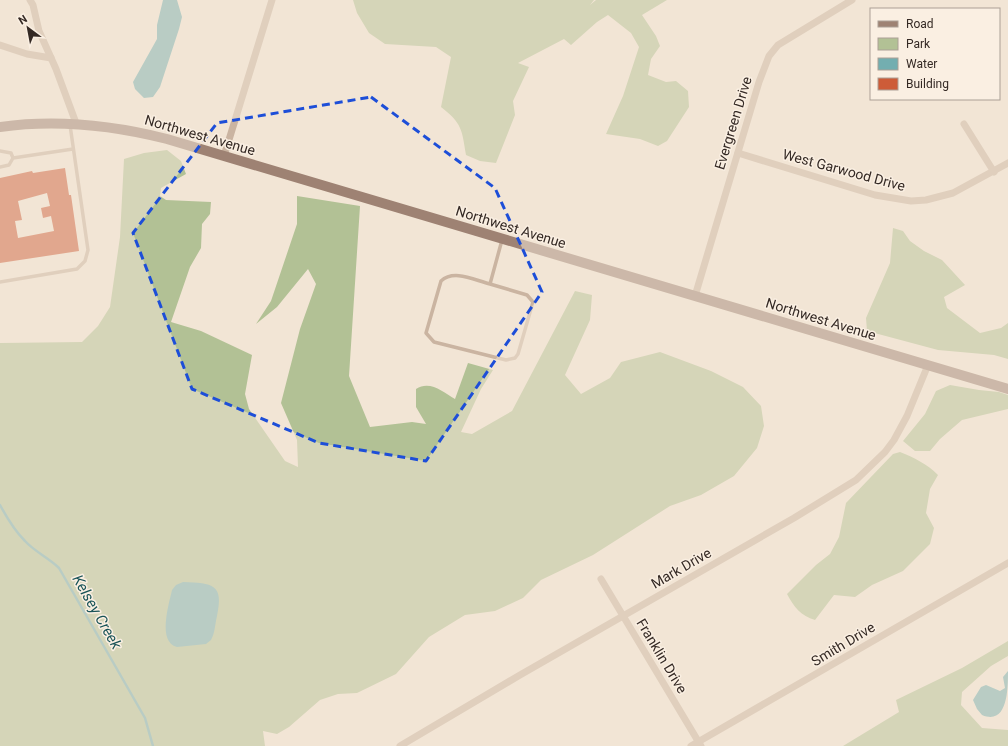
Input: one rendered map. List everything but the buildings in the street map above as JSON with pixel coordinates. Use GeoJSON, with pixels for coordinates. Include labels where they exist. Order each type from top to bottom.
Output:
{"type":"FeatureCollection","features":[{"type":"Feature","properties":{"kind":"street"},"geometry":{"type":"LineString","coordinates":[[30,0],[33,5],[39,31],[51,58],[73,123]]}},
{"type":"Feature","properties":{"kind":"street"},"geometry":{"type":"LineString","coordinates":[[224,156],[272,0]]}},
{"type":"Feature","properties":{"kind":"street","name":"Evergreen Drive"},"geometry":{"type":"LineString","coordinates":[[694,296],[759,82],[769,56],[783,41],[852,0]]}},
{"type":"Feature","properties":{"kind":"street"},"geometry":{"type":"LineString","coordinates":[[0,46],[27,54],[51,58]]}},
{"type":"Feature","properties":{"kind":"street","name":"Northwest Avenue"},"geometry":{"type":"LineString","coordinates":[[0,127],[73,123],[140,132],[1008,389]]}},
{"type":"Feature","properties":{"kind":"street"},"geometry":{"type":"LineString","coordinates":[[964,124],[994,172]]}},
{"type":"Feature","properties":{"kind":"street","name":"West Garwood Drive"},"geometry":{"type":"LineString","coordinates":[[738,153],[875,195],[911,201],[926,200],[953,193],[1008,163]]}},
{"type":"Feature","properties":{"kind":"street","name":"Mark Drive"},"geometry":{"type":"LineString","coordinates":[[400,746],[856,480],[885,452],[894,440],[907,416],[928,365]]}},
{"type":"Feature","properties":{"kind":"street","name":"Smith Drive"},"geometry":{"type":"LineString","coordinates":[[691,746],[700,744],[1008,563]]}},
{"type":"Feature","properties":{"kind":"street","name":"Franklin Drive"},"geometry":{"type":"LineString","coordinates":[[601,579],[700,744]]}},
{"type":"Feature","properties":{"kind":"lane"},"geometry":{"type":"LineString","coordinates":[[0,282],[77,269],[85,261],[88,250],[73,148],[73,123]]}},
{"type":"Feature","properties":{"kind":"lane"},"geometry":{"type":"LineString","coordinates":[[13,158],[73,148]]}},
{"type":"Feature","properties":{"kind":"lane"},"geometry":{"type":"LineString","coordinates":[[0,151],[11,153],[13,158]]}},
{"type":"Feature","properties":{"kind":"lane"},"geometry":{"type":"LineString","coordinates":[[0,168],[9,165],[13,158]]}},
{"type":"Feature","properties":{"kind":"lane"},"geometry":{"type":"LineString","coordinates":[[490,284],[502,239]]}},
{"type":"Feature","properties":{"kind":"lane"},"geometry":{"type":"LineString","coordinates":[[453,275],[490,284],[527,295],[534,302],[518,354],[515,358],[506,360],[434,342],[429,337],[426,333],[441,281],[446,277],[453,275]]}},
{"type":"Feature","properties":{"kind":"highlighted area"},"geometry":{"type":"Polygon","coordinates":[[[371,97],[495,188],[542,292],[426,461],[319,443],[192,389],[133,233],[217,123],[371,97]]]}},
{"type":"Feature","properties":{"kind":"green space"},"geometry":{"type":"Polygon","coordinates":[[[353,0],[594,0],[590,5],[596,0],[667,0],[642,15],[656,36],[660,46],[651,59],[648,75],[666,82],[676,81],[688,91],[689,107],[667,141],[658,146],[640,139],[606,134],[623,96],[639,47],[631,33],[608,15],[597,22],[571,45],[564,39],[518,63],[529,67],[513,101],[515,115],[496,163],[480,161],[466,155],[460,128],[453,118],[441,107],[451,57],[436,47],[385,44],[369,33],[357,13],[353,0]]]}},
{"type":"Feature","properties":{"kind":"green space"},"geometry":{"type":"Polygon","coordinates":[[[167,150],[181,161],[186,174],[161,188],[160,196],[166,200],[211,202],[210,214],[202,224],[201,248],[190,267],[171,322],[201,331],[252,355],[245,394],[249,409],[285,461],[298,467],[297,440],[281,403],[300,329],[316,284],[308,269],[277,307],[256,324],[271,301],[297,224],[297,196],[360,206],[349,376],[370,427],[412,422],[426,424],[416,407],[416,389],[431,386],[441,390],[455,399],[468,363],[493,370],[481,389],[461,432],[472,434],[512,411],[575,291],[592,295],[590,320],[565,375],[581,394],[610,378],[621,362],[660,352],[711,371],[743,387],[761,406],[764,426],[757,448],[734,476],[701,495],[670,506],[593,555],[541,580],[523,598],[495,611],[465,615],[429,637],[396,674],[357,693],[338,694],[320,700],[289,727],[277,734],[263,731],[265,746],[0,746],[0,343],[82,342],[98,326],[110,307],[120,237],[124,159],[144,153],[167,150]]]}},
{"type":"Feature","properties":{"kind":"green space"},"geometry":{"type":"Polygon","coordinates":[[[893,228],[903,231],[910,241],[924,251],[942,260],[965,285],[944,297],[947,308],[980,333],[1001,328],[1008,323],[1008,359],[994,355],[938,350],[867,331],[866,318],[890,263],[893,228]]]}},
{"type":"Feature","properties":{"kind":"green space"},"geometry":{"type":"Polygon","coordinates":[[[950,385],[999,392],[1008,395],[1008,409],[962,420],[940,439],[930,451],[915,451],[903,441],[925,414],[936,391],[950,385]]]}},
{"type":"Feature","properties":{"kind":"green space"},"geometry":{"type":"Polygon","coordinates":[[[900,452],[930,468],[938,475],[930,489],[926,513],[934,528],[930,544],[903,571],[872,585],[855,597],[834,595],[815,620],[806,616],[795,607],[787,594],[816,565],[830,554],[839,537],[846,503],[893,454],[900,452]]]}},
{"type":"Feature","properties":{"kind":"green space"},"geometry":{"type":"Polygon","coordinates":[[[1008,641],[1008,656],[991,666],[962,692],[961,705],[982,728],[1008,730],[1008,746],[843,746],[899,712],[896,700],[962,668],[1008,641]]]}},
{"type":"Feature","properties":{"kind":"water"},"geometry":{"type":"Polygon","coordinates":[[[163,0],[177,0],[182,17],[160,87],[153,97],[144,98],[135,89],[133,82],[157,39],[157,25],[163,0]]]}},
{"type":"Feature","properties":{"kind":"water"},"geometry":{"type":"Polygon","coordinates":[[[183,582],[202,583],[214,587],[217,591],[219,605],[214,631],[211,640],[206,644],[177,647],[171,644],[167,638],[166,622],[172,590],[176,585],[183,582]]]}},
{"type":"Feature","properties":{"kind":"water"},"geometry":{"type":"Polygon","coordinates":[[[1008,671],[1007,695],[1002,710],[997,715],[991,717],[982,715],[977,709],[973,700],[981,687],[986,685],[1000,691],[1005,688],[1003,677],[1008,671]]]}},
{"type":"Feature","properties":{"kind":"waterway","name":"Kelsey Creek"},"geometry":{"type":"LineString","coordinates":[[0,505],[11,524],[21,537],[59,568],[145,718],[153,746]]}}]}
